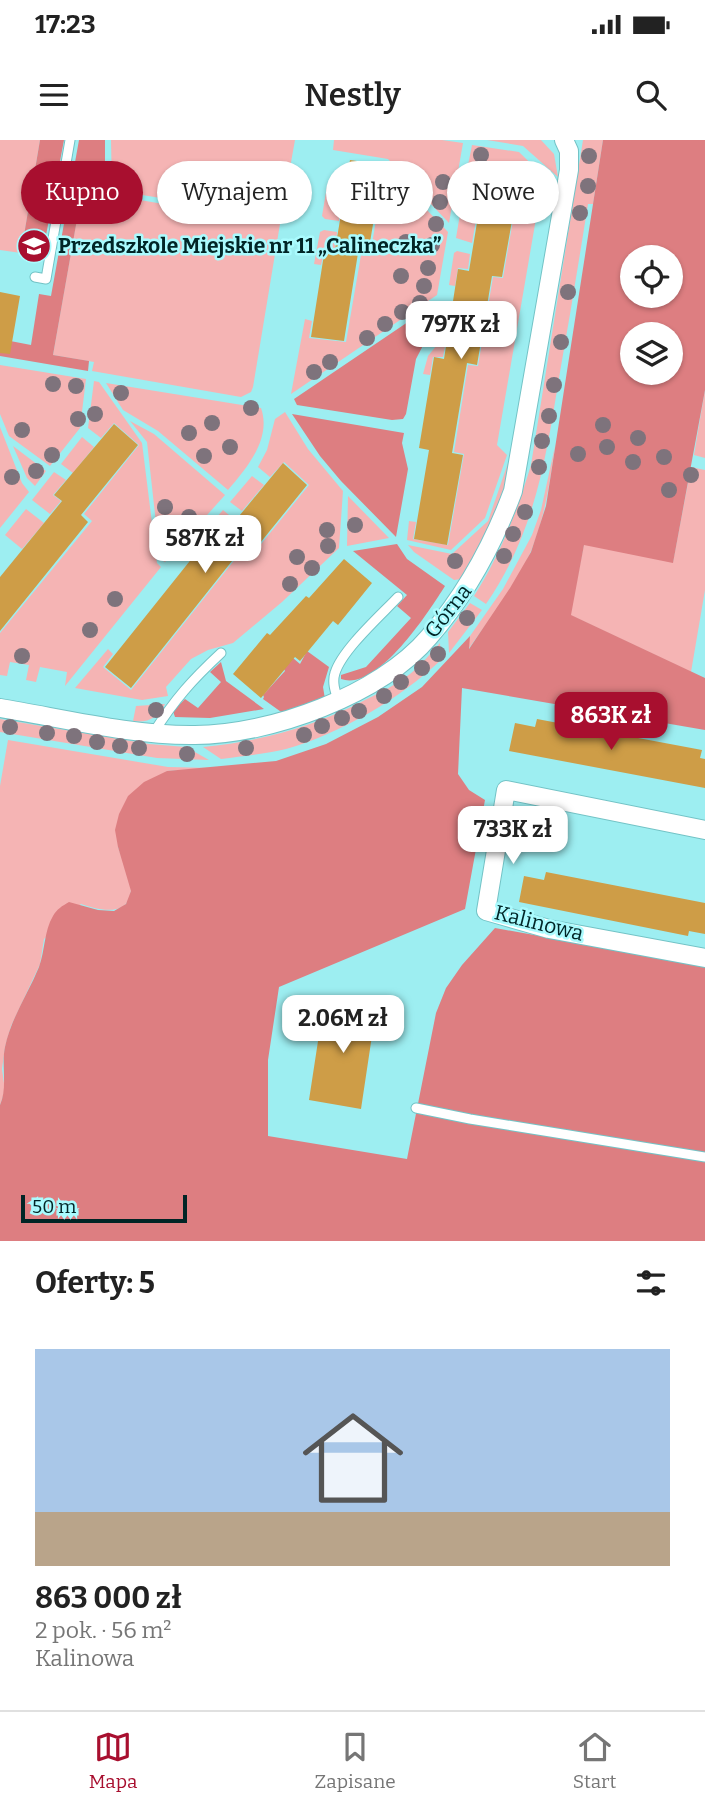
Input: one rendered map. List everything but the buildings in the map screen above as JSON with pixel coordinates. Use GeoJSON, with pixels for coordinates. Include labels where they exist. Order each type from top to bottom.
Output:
{"type":"FeatureCollection","features":[{"type":"Feature","properties":{"kind":"street","name":"Górna"},"geometry":{"type":"LineString","coordinates":[[0,708],[154,732],[197,735],[251,730],[298,717],[338,700],[371,683],[405,660],[428,639],[471,582],[502,521],[513,491],[567,179],[569,159],[566,143]]}},
{"type":"Feature","properties":{"kind":"street","name":"Kalinowa"},"geometry":{"type":"LineString","coordinates":[[705,830],[506,790],[485,911],[549,929],[705,958]]}},
{"type":"Feature","properties":{"kind":"lane"},"geometry":{"type":"LineString","coordinates":[[35,277],[46,279],[70,140]]}},
{"type":"Feature","properties":{"kind":"lane"},"geometry":{"type":"LineString","coordinates":[[338,700],[334,674],[343,657],[398,597]]}},
{"type":"Feature","properties":{"kind":"lane"},"geometry":{"type":"LineString","coordinates":[[154,732],[188,683],[221,653]]}},
{"type":"Feature","properties":{"kind":"lane"},"geometry":{"type":"LineString","coordinates":[[416,1108],[705,1157]]}},
{"type":"Feature","properties":{"kind":"shaded area"},"geometry":{"type":"Polygon","coordinates":[[[0,140],[40,140],[36,161],[21,161],[21,224],[26,224],[21,253],[0,250],[0,140]]]}},
{"type":"Feature","properties":{"kind":"shaded area"},"geometry":{"type":"Polygon","coordinates":[[[40,140],[64,140],[60,161],[36,161],[40,140]]]}},
{"type":"Feature","properties":{"kind":"shaded area"},"geometry":{"type":"Polygon","coordinates":[[[79,140],[105,140],[105,161],[75,161],[79,140]]]}},
{"type":"Feature","properties":{"kind":"shaded area"},"geometry":{"type":"Polygon","coordinates":[[[111,140],[295,140],[291,161],[157,161],[157,197],[143,195],[143,161],[111,161],[111,140]]]}},
{"type":"Feature","properties":{"kind":"shaded area"},"geometry":{"type":"Polygon","coordinates":[[[334,140],[442,140],[463,143],[460,161],[447,161],[447,221],[433,206],[433,161],[390,161],[333,150],[334,140]]]}},
{"type":"Feature","properties":{"kind":"shaded area"},"geometry":{"type":"Polygon","coordinates":[[[487,140],[541,140],[554,154],[555,161],[540,161],[523,146],[487,140]]]}},
{"type":"Feature","properties":{"kind":"shaded area"},"geometry":{"type":"Polygon","coordinates":[[[583,140],[603,140],[593,204],[588,204],[544,464],[517,549],[486,604],[474,596],[507,532],[531,465],[583,140]]]}},
{"type":"Feature","properties":{"kind":"shaded area"},"geometry":{"type":"Polygon","coordinates":[[[603,140],[705,140],[705,390],[673,563],[584,545],[571,615],[705,678],[705,730],[462,688],[458,774],[469,790],[485,800],[465,909],[279,987],[268,1060],[268,1136],[407,1159],[436,1013],[446,988],[462,965],[495,928],[705,966],[705,1241],[0,1241],[0,1105],[4,1091],[4,1054],[8,1036],[39,967],[48,928],[56,911],[69,902],[98,910],[114,911],[126,904],[131,891],[115,830],[128,796],[144,782],[167,771],[276,761],[326,744],[378,717],[422,687],[470,636],[469,649],[531,552],[546,506],[603,140]]]}},
{"type":"Feature","properties":{"kind":"shaded area"},"geometry":{"type":"Polygon","coordinates":[[[472,145],[519,152],[528,161],[469,161],[472,145]]]}},
{"type":"Feature","properties":{"kind":"shaded area"},"geometry":{"type":"Polygon","coordinates":[[[326,192],[326,219],[322,216],[326,192]]]}},
{"type":"Feature","properties":{"kind":"shaded area"},"geometry":{"type":"Polygon","coordinates":[[[143,200],[157,203],[157,224],[280,224],[251,392],[241,397],[92,371],[94,362],[53,355],[76,224],[143,224],[143,200]]]}},
{"type":"Feature","properties":{"kind":"shaded area"},"geometry":{"type":"Polygon","coordinates":[[[433,216],[448,232],[437,295],[291,394],[305,319],[312,321],[309,338],[346,342],[361,255],[370,256],[375,224],[433,224],[433,216]]]}},
{"type":"Feature","properties":{"kind":"shaded area"},"geometry":{"type":"Polygon","coordinates":[[[26,224],[48,224],[44,246],[38,255],[21,253],[26,224]]]}},
{"type":"Feature","properties":{"kind":"shaded area"},"geometry":{"type":"Polygon","coordinates":[[[64,224],[76,224],[53,355],[89,361],[88,371],[0,356],[0,339],[31,345],[39,294],[51,296],[64,224]]]}},
{"type":"Feature","properties":{"kind":"shaded area"},"geometry":{"type":"Polygon","coordinates":[[[458,224],[475,224],[472,243],[456,238],[458,224]]]}},
{"type":"Feature","properties":{"kind":"shaded area"},"geometry":{"type":"Polygon","coordinates":[[[512,224],[535,224],[497,445],[507,455],[485,518],[451,550],[407,540],[409,521],[416,522],[413,539],[448,545],[464,454],[454,452],[468,365],[478,366],[493,277],[503,278],[512,224]]]}},
{"type":"Feature","properties":{"kind":"shaded area"},"geometry":{"type":"Polygon","coordinates":[[[320,232],[337,232],[335,249],[325,248],[321,265],[314,264],[320,232]]]}},
{"type":"Feature","properties":{"kind":"shaded area"},"geometry":{"type":"Polygon","coordinates":[[[457,251],[470,254],[468,269],[458,268],[455,286],[449,285],[454,253],[457,251]]]}},
{"type":"Feature","properties":{"kind":"shaded area"},"geometry":{"type":"Polygon","coordinates":[[[436,303],[431,330],[416,359],[403,419],[392,420],[297,405],[294,399],[436,303]]]}},
{"type":"Feature","properties":{"kind":"shaded area"},"geometry":{"type":"Polygon","coordinates":[[[441,340],[446,341],[443,357],[433,357],[430,375],[423,374],[428,356],[441,340]]]}},
{"type":"Feature","properties":{"kind":"shaded area"},"geometry":{"type":"Polygon","coordinates":[[[0,365],[86,379],[80,428],[50,466],[9,436],[0,414],[0,365]]]}},
{"type":"Feature","properties":{"kind":"shaded area"},"geometry":{"type":"Polygon","coordinates":[[[94,381],[99,382],[142,443],[157,563],[161,567],[65,686],[67,672],[40,667],[36,682],[26,680],[29,665],[10,662],[7,676],[0,675],[0,633],[92,521],[84,514],[139,445],[114,423],[101,438],[88,428],[94,381]]]}},
{"type":"Feature","properties":{"kind":"shaded area"},"geometry":{"type":"Polygon","coordinates":[[[106,383],[261,408],[263,431],[260,442],[249,463],[228,490],[158,431],[123,410],[106,383]]]}},
{"type":"Feature","properties":{"kind":"shaded area"},"geometry":{"type":"Polygon","coordinates":[[[705,390],[705,458],[694,455],[705,390]]]}},
{"type":"Feature","properties":{"kind":"shaded area"},"geometry":{"type":"Polygon","coordinates":[[[285,412],[308,449],[343,491],[339,548],[282,602],[233,643],[208,650],[191,659],[166,687],[168,696],[142,700],[75,688],[108,649],[113,654],[103,667],[131,690],[240,553],[249,559],[309,485],[284,462],[270,477],[258,467],[267,450],[275,419],[285,412]]]}},
{"type":"Feature","properties":{"kind":"shaded area"},"geometry":{"type":"Polygon","coordinates":[[[292,414],[404,433],[402,443],[408,469],[396,537],[341,481],[320,456],[292,414]]]}},
{"type":"Feature","properties":{"kind":"shaded area"},"geometry":{"type":"Polygon","coordinates":[[[130,421],[154,434],[225,495],[165,562],[160,559],[147,442],[130,421]]]}},
{"type":"Feature","properties":{"kind":"shaded area"},"geometry":{"type":"Polygon","coordinates":[[[0,427],[22,483],[29,492],[0,528],[0,427]]]}},
{"type":"Feature","properties":{"kind":"shaded area"},"geometry":{"type":"Polygon","coordinates":[[[82,437],[94,447],[73,473],[61,464],[82,437]]]}},
{"type":"Feature","properties":{"kind":"shaded area"},"geometry":{"type":"Polygon","coordinates":[[[13,446],[46,471],[35,486],[27,478],[13,446]]]}},
{"type":"Feature","properties":{"kind":"shaded area"},"geometry":{"type":"Polygon","coordinates":[[[555,446],[549,486],[531,551],[510,590],[467,651],[470,636],[503,589],[532,535],[541,510],[555,446]]]}},
{"type":"Feature","properties":{"kind":"shaded area"},"geometry":{"type":"Polygon","coordinates":[[[510,457],[505,485],[492,519],[461,579],[454,580],[408,545],[452,554],[488,521],[510,457]]]}},
{"type":"Feature","properties":{"kind":"shaded area"},"geometry":{"type":"Polygon","coordinates":[[[691,467],[705,470],[705,590],[691,672],[570,615],[584,544],[673,562],[691,467]]]}},
{"type":"Feature","properties":{"kind":"shaded area"},"geometry":{"type":"Polygon","coordinates":[[[54,472],[66,480],[53,495],[61,501],[50,514],[32,500],[54,472]]]}},
{"type":"Feature","properties":{"kind":"shaded area"},"geometry":{"type":"Polygon","coordinates":[[[252,476],[264,485],[242,511],[230,502],[252,476]]]}},
{"type":"Feature","properties":{"kind":"shaded area"},"geometry":{"type":"Polygon","coordinates":[[[348,496],[389,538],[347,546],[348,496]]]}},
{"type":"Feature","properties":{"kind":"shaded area"},"geometry":{"type":"Polygon","coordinates":[[[26,509],[44,523],[22,549],[5,535],[26,509]]]}},
{"type":"Feature","properties":{"kind":"shaded area"},"geometry":{"type":"Polygon","coordinates":[[[223,510],[235,520],[225,533],[217,526],[205,541],[199,538],[223,510]]]}},
{"type":"Feature","properties":{"kind":"shaded area"},"geometry":{"type":"Polygon","coordinates":[[[397,544],[407,559],[445,586],[414,631],[385,662],[370,674],[355,680],[341,679],[341,675],[366,667],[411,618],[397,606],[407,595],[353,551],[397,544]]]}},
{"type":"Feature","properties":{"kind":"shaded area"},"geometry":{"type":"Polygon","coordinates":[[[470,603],[482,610],[449,653],[448,632],[470,603]]]}},
{"type":"Feature","properties":{"kind":"shaded area"},"geometry":{"type":"Polygon","coordinates":[[[440,643],[441,660],[408,688],[369,713],[327,734],[286,749],[221,759],[203,747],[285,732],[324,719],[405,678],[440,643]]]}},
{"type":"Feature","properties":{"kind":"shaded area"},"geometry":{"type":"Polygon","coordinates":[[[307,651],[329,667],[323,687],[325,699],[284,714],[263,699],[263,695],[293,658],[300,664],[307,651]]]}},
{"type":"Feature","properties":{"kind":"shaded area"},"geometry":{"type":"Polygon","coordinates":[[[221,662],[226,681],[264,709],[210,718],[175,717],[173,711],[185,699],[198,708],[221,682],[210,672],[221,662]]]}},
{"type":"Feature","properties":{"kind":"shaded area"},"geometry":{"type":"Polygon","coordinates":[[[165,704],[152,718],[133,721],[136,706],[165,704]]]}},
{"type":"Feature","properties":{"kind":"shaded area"},"geometry":{"type":"Polygon","coordinates":[[[0,719],[149,744],[186,747],[209,760],[157,758],[0,732],[0,719]]]}},
{"type":"Feature","properties":{"kind":"shaded area"},"geometry":{"type":"Polygon","coordinates":[[[8,740],[168,767],[213,768],[167,771],[118,847],[131,885],[129,899],[125,905],[104,910],[81,904],[44,939],[40,964],[11,1026],[5,1047],[2,1069],[5,1090],[0,1105],[0,786],[8,740]]]}},
{"type":"Feature","properties":{"kind":"place","name":"Przedszkole Miejskie nr 11 „Calineczka”"},"geometry":{"type":"Point","coordinates":[34,246]}}]}
